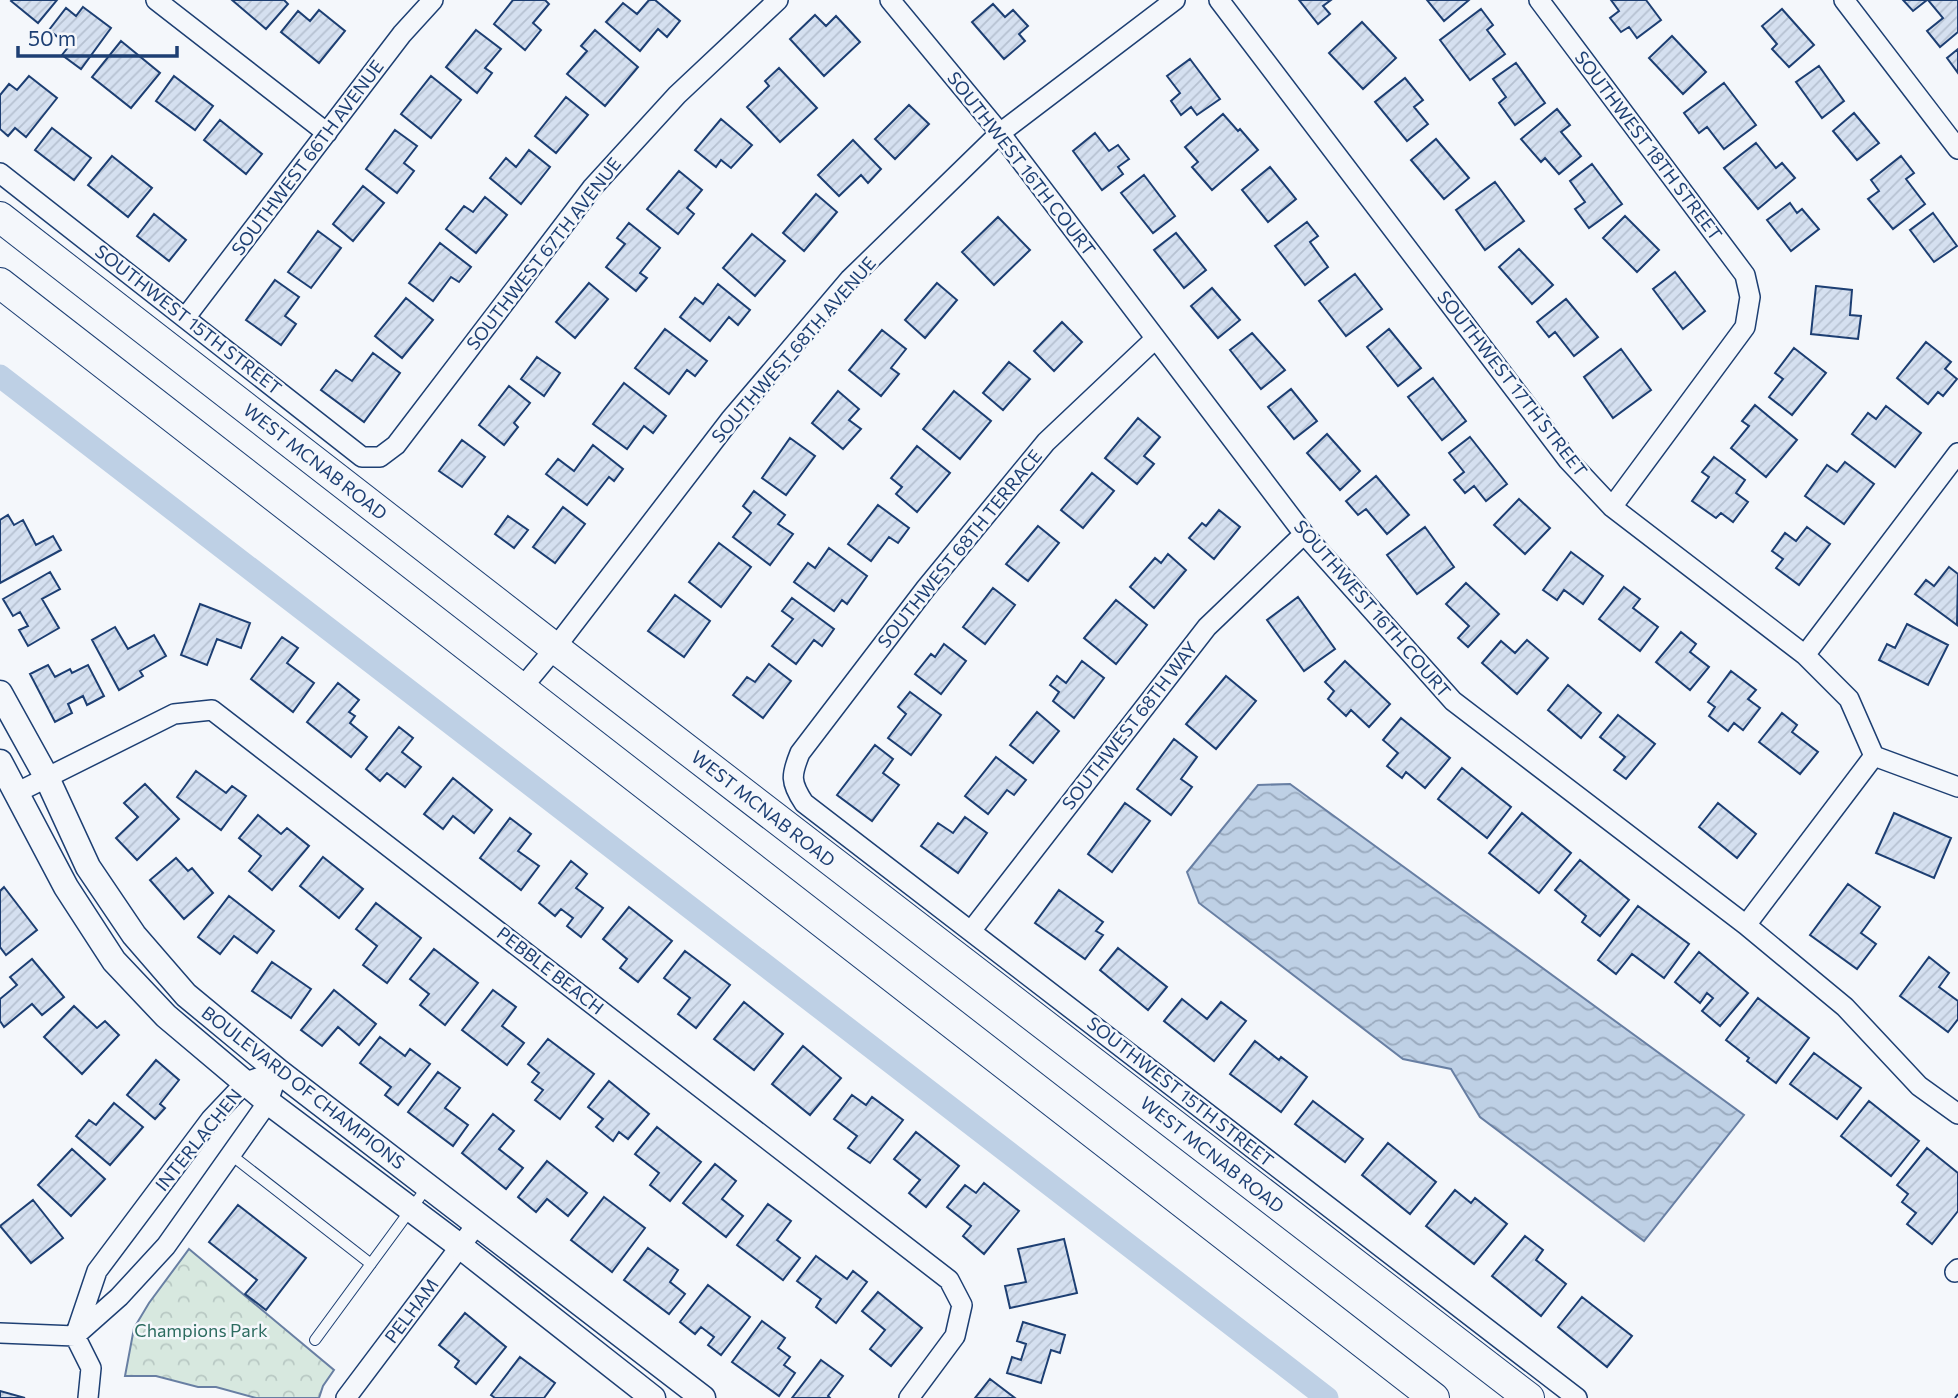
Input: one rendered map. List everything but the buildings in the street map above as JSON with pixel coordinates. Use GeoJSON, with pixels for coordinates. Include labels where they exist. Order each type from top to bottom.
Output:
{"type":"FeatureCollection","features":[{"type":"Feature","properties":{"kind":"main road","name":"WEST MCNAB ROAD"},"geometry":{"type":"LineString","coordinates":[[0,216],[555,648],[1529,1398]]}},
{"type":"Feature","properties":{"kind":"main road"},"geometry":{"type":"LineString","coordinates":[[0,283],[1434,1398]]}},
{"type":"Feature","properties":{"kind":"street"},"geometry":{"type":"LineString","coordinates":[[156,0],[327,133]]}},
{"type":"Feature","properties":{"kind":"street","name":"SOUTHWEST 66TH AVENUE"},"geometry":{"type":"LineString","coordinates":[[185,318],[402,34],[433,0]]}},
{"type":"Feature","properties":{"kind":"street","name":"SOUTHWEST 67TH AVENUE"},"geometry":{"type":"LineString","coordinates":[[380,457],[396,445],[592,188],[677,95],[778,0]]}},
{"type":"Feature","properties":{"kind":"street","name":"SOUTHWEST 16TH COURT"},"geometry":{"type":"LineString","coordinates":[[890,0],[1000,133],[1304,534],[1453,701],[1746,925],[1845,1007],[1919,1086],[1958,1114]]}},
{"type":"Feature","properties":{"kind":"street","name":"SOUTHWEST 68TH AVENUE"},"geometry":{"type":"LineString","coordinates":[[521,689],[730,420],[850,279],[1000,133],[1175,0]]}},
{"type":"Feature","properties":{"kind":"street","name":"SOUTHWEST 17TH STREET"},"geometry":{"type":"LineString","coordinates":[[1219,0],[1568,460],[1612,507],[1805,655],[1849,699],[1874,756]]}},
{"type":"Feature","properties":{"kind":"street","name":"SOUTHWEST 18TH STREET"},"geometry":{"type":"LineString","coordinates":[[1539,0],[1745,275],[1749,297],[1745,327],[1612,507]]}},
{"type":"Feature","properties":{"kind":"street"},"geometry":{"type":"LineString","coordinates":[[1844,0],[1958,149]]}},
{"type":"Feature","properties":{"kind":"street","name":"SOUTHWEST 15TH STREET"},"geometry":{"type":"LineString","coordinates":[[0,173],[362,457],[380,457]]}},
{"type":"Feature","properties":{"kind":"street","name":"SOUTHWEST 68TH TERRACE"},"geometry":{"type":"LineString","coordinates":[[792,780],[800,753],[926,588],[1046,442],[1155,339]]}},
{"type":"Feature","properties":{"kind":"street"},"geometry":{"type":"LineString","coordinates":[[1805,655],[1958,453]]}},
{"type":"Feature","properties":{"kind":"street","name":"SOUTHWEST 68TH WAY"},"geometry":{"type":"LineString","coordinates":[[971,931],[1208,627],[1304,534]]}},
{"type":"Feature","properties":{"kind":"street","name":"BOULEVARD OF CHAMPIONS"},"geometry":{"type":"LineString","coordinates":[[0,693],[47,778],[88,867],[134,936],[186,995],[278,1071],[703,1398]]}},
{"type":"Feature","properties":{"kind":"street","name":"PEBBLE BEACH"},"geometry":{"type":"LineString","coordinates":[[16,793],[174,714],[212,710],[949,1280],[962,1305],[955,1336],[909,1398]]}},
{"type":"Feature","properties":{"kind":"street"},"geometry":{"type":"LineString","coordinates":[[1746,925],[1874,756],[1958,787]]}},
{"type":"Feature","properties":{"kind":"street","name":"BOULEVARD OF CHAMPIONS"},"geometry":{"type":"LineString","coordinates":[[0,762],[66,887],[114,961],[166,1016],[268,1102],[461,1247],[653,1398]]}},
{"type":"Feature","properties":{"kind":"street","name":"SOUTHWEST 15TH STREET"},"geometry":{"type":"LineString","coordinates":[[792,780],[804,803],[1577,1398]]}},
{"type":"Feature","properties":{"kind":"street","name":"INTERLACHEN"},"geometry":{"type":"LineString","coordinates":[[75,1336],[97,1271],[211,1119],[246,1082],[278,1071]]}},
{"type":"Feature","properties":{"kind":"street","name":"INTERLACHEN"},"geometry":{"type":"LineString","coordinates":[[75,1336],[119,1297],[166,1246],[268,1102],[278,1071]]}},
{"type":"Feature","properties":{"kind":"street","name":"PELHAM"},"geometry":{"type":"LineString","coordinates":[[346,1398],[477,1224]]}},
{"type":"Feature","properties":{"kind":"street"},"geometry":{"type":"LineString","coordinates":[[0,1334],[75,1336],[91,1368],[88,1398]]}},
{"type":"Feature","properties":{"kind":"lane"},"geometry":{"type":"LineString","coordinates":[[230,1154],[371,1264]]}},
{"type":"Feature","properties":{"kind":"lane"},"geometry":{"type":"LineString","coordinates":[[315,1340],[428,1186]]}},
{"type":"Feature","properties":{"kind":"green space","name":"Champions Park"},"geometry":{"type":"Polygon","coordinates":[[[189,1249],[334,1370],[323,1386],[319,1398],[256,1398],[216,1387],[198,1387],[156,1376],[125,1376],[134,1328],[189,1249]]]}},
{"type":"Feature","properties":{"kind":"water"},"geometry":{"type":"Polygon","coordinates":[[[1290,784],[1744,1115],[1644,1241],[1480,1117],[1451,1069],[1403,1059],[1199,903],[1187,872],[1258,785],[1290,784]]]}},
{"type":"Feature","properties":{"kind":"waterway"},"geometry":{"type":"LineString","coordinates":[[0,376],[1327,1398]]}},
{"type":"Feature","properties":{"kind":"fence"},"geometry":{"type":"LineString","coordinates":[[1955,1398],[1958,1394]]}}]}
